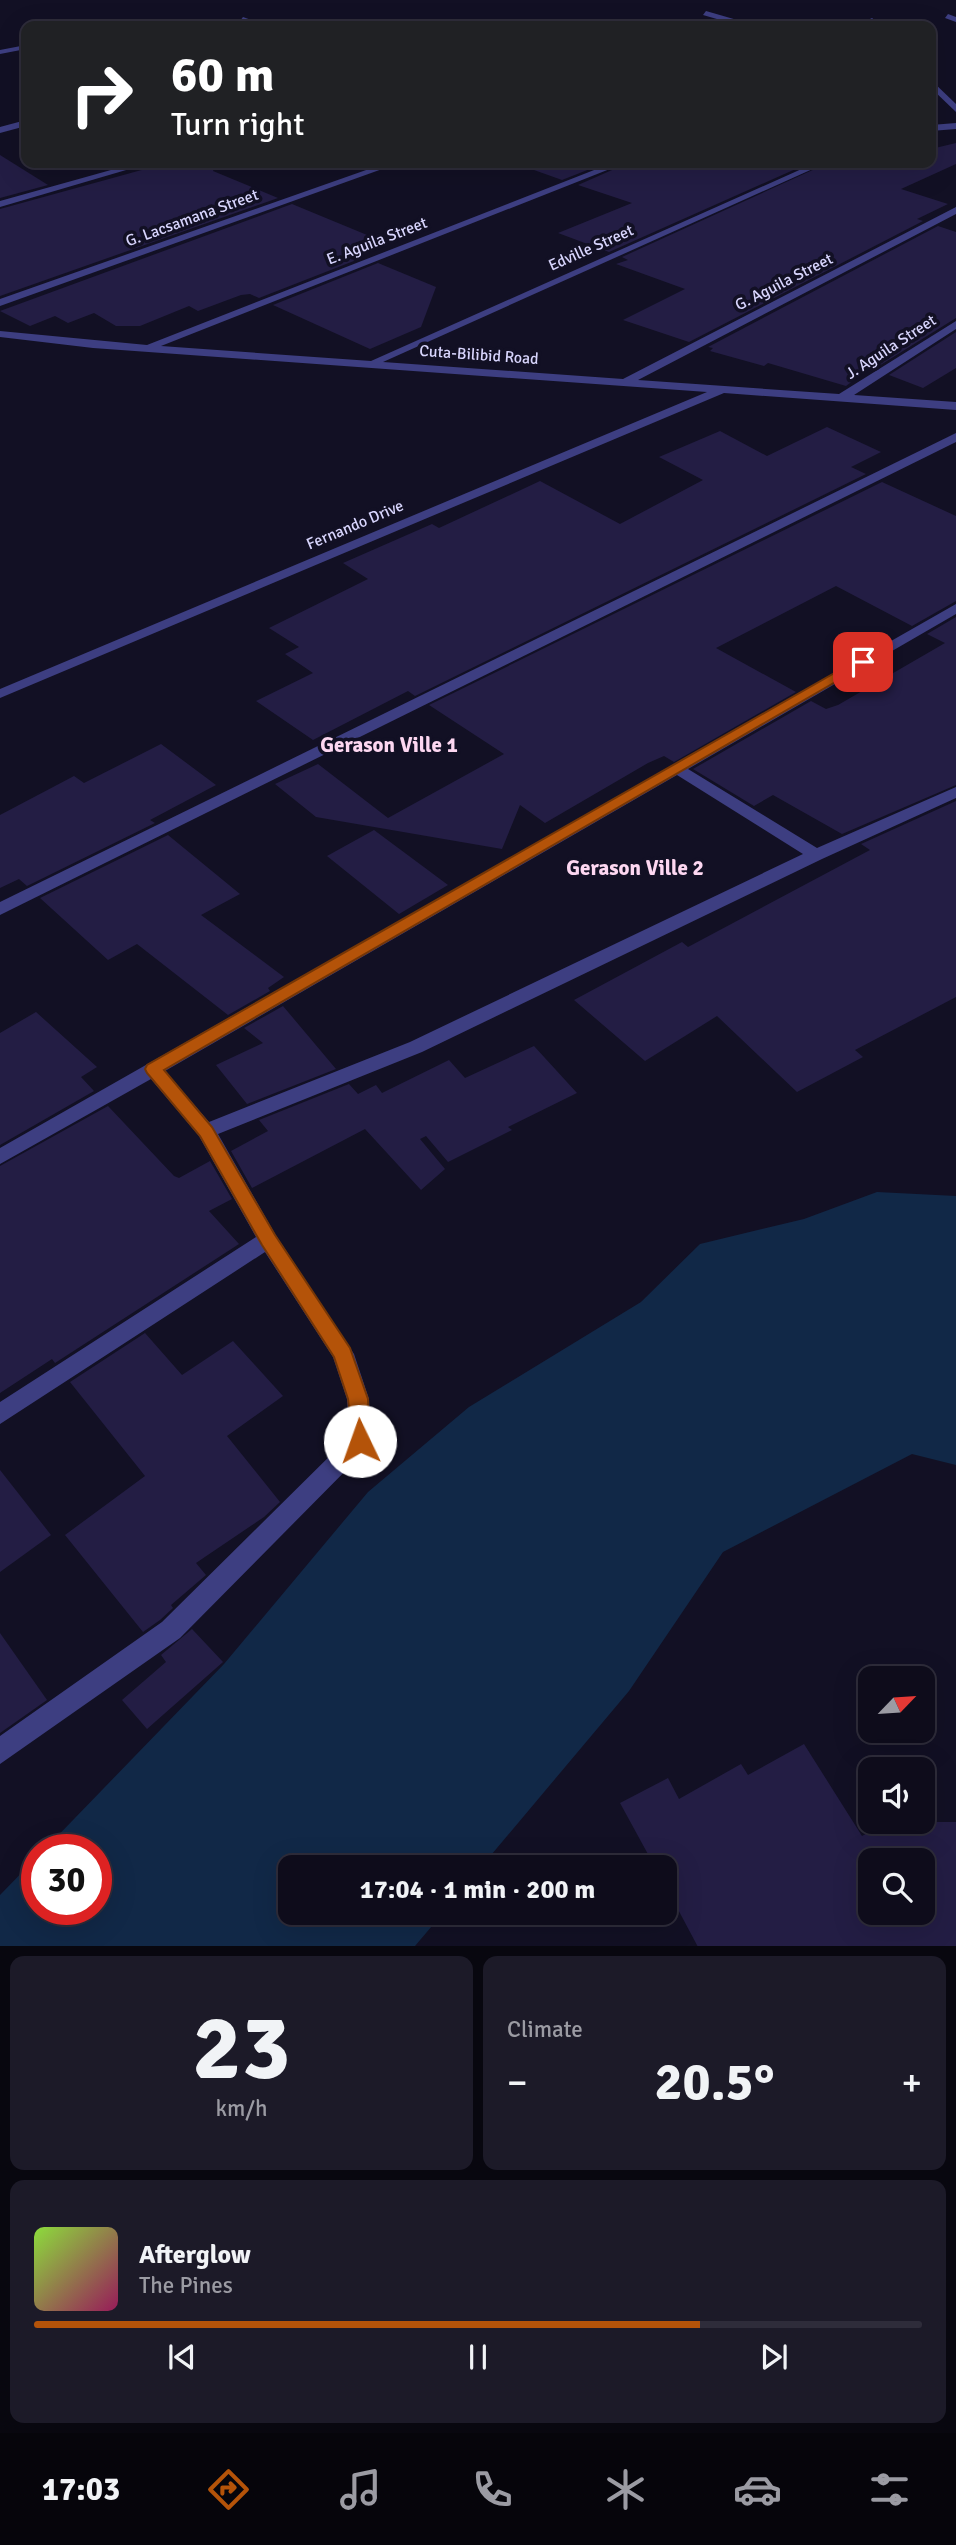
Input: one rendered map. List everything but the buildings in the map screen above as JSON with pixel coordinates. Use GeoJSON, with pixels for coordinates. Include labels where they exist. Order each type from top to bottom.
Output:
{"type":"FeatureCollection","features":[{"type":"Feature","properties":{"kind":"street"},"geometry":{"type":"LineString","coordinates":[[706,13],[732,21]]}},
{"type":"Feature","properties":{"kind":"street"},"geometry":{"type":"LineString","coordinates":[[243,19],[248,21]]}},
{"type":"Feature","properties":{"kind":"street"},"geometry":{"type":"LineString","coordinates":[[0,52],[21,48]]}},
{"type":"Feature","properties":{"kind":"street"},"geometry":{"type":"LineString","coordinates":[[936,88],[956,109]]}},
{"type":"Feature","properties":{"kind":"street"},"geometry":{"type":"LineString","coordinates":[[0,130],[21,124]]}},
{"type":"Feature","properties":{"kind":"street"},"geometry":{"type":"LineString","coordinates":[[936,128],[956,126]]}},
{"type":"Feature","properties":{"kind":"street"},"geometry":{"type":"LineString","coordinates":[[0,204],[127,168]]}},
{"type":"Feature","properties":{"kind":"street","name":"G. Lacsamana Street"},"geometry":{"type":"LineString","coordinates":[[0,303],[380,168]]}},
{"type":"Feature","properties":{"kind":"street","name":"E. Aguila Street"},"geometry":{"type":"LineString","coordinates":[[146,348],[607,168]]}},
{"type":"Feature","properties":{"kind":"street","name":"Edville Street"},"geometry":{"type":"LineString","coordinates":[[373,363],[811,168]]}},
{"type":"Feature","properties":{"kind":"street","name":"G. Aguila Street"},"geometry":{"type":"LineString","coordinates":[[625,382],[956,210]]}},
{"type":"Feature","properties":{"kind":"street","name":"J. Aguila Street"},"geometry":{"type":"LineString","coordinates":[[843,397],[956,324]]}},
{"type":"Feature","properties":{"kind":"street","name":"Cuta-Bilibid Road"},"geometry":{"type":"LineString","coordinates":[[0,334],[146,348],[956,406]]}},
{"type":"Feature","properties":{"kind":"street","name":"Fernando Drive"},"geometry":{"type":"LineString","coordinates":[[0,694],[724,389]]}},
{"type":"Feature","properties":{"kind":"street"},"geometry":{"type":"LineString","coordinates":[[0,909],[956,438]]}},
{"type":"Feature","properties":{"kind":"street"},"geometry":{"type":"LineString","coordinates":[[0,1157],[956,608]]}},
{"type":"Feature","properties":{"kind":"street"},"geometry":{"type":"LineString","coordinates":[[678,769],[816,855]]}},
{"type":"Feature","properties":{"kind":"street"},"geometry":{"type":"LineString","coordinates":[[206,1131],[416,1047],[816,855],[956,792]]}},
{"type":"Feature","properties":{"kind":"street"},"geometry":{"type":"LineString","coordinates":[[0,1751],[171,1630],[360,1441],[358,1399],[343,1354],[268,1240],[206,1131],[153,1069]]}},
{"type":"Feature","properties":{"kind":"street"},"geometry":{"type":"LineString","coordinates":[[0,1414],[268,1240]]}},
{"type":"Feature","properties":{"kind":"water"},"geometry":{"type":"Polygon","coordinates":[[[877,1192],[956,1196],[956,1465],[912,1454],[723,1552],[629,1691],[491,1855],[278,1855],[278,1925],[433,1925],[415,1946],[0,1946],[0,1895],[21,1873],[21,1925],[112,1925],[112,1834],[59,1834],[224,1664],[368,1492],[469,1407],[641,1302],[700,1244],[804,1219],[877,1192]]]}},
{"type":"Feature","properties":{"kind":"district","name":"Gerason Ville 1"},"geometry":{"type":"Point","coordinates":[389,745]}},
{"type":"Feature","properties":{"kind":"district","name":"Gerason Ville 2"},"geometry":{"type":"Point","coordinates":[635,868]}},
{"type":"Feature","properties":{"kind":"route"},"geometry":{"type":"LineString","coordinates":[[360,1441],[358,1399],[343,1354],[268,1240],[206,1131],[153,1069],[863,662]]}}]}
